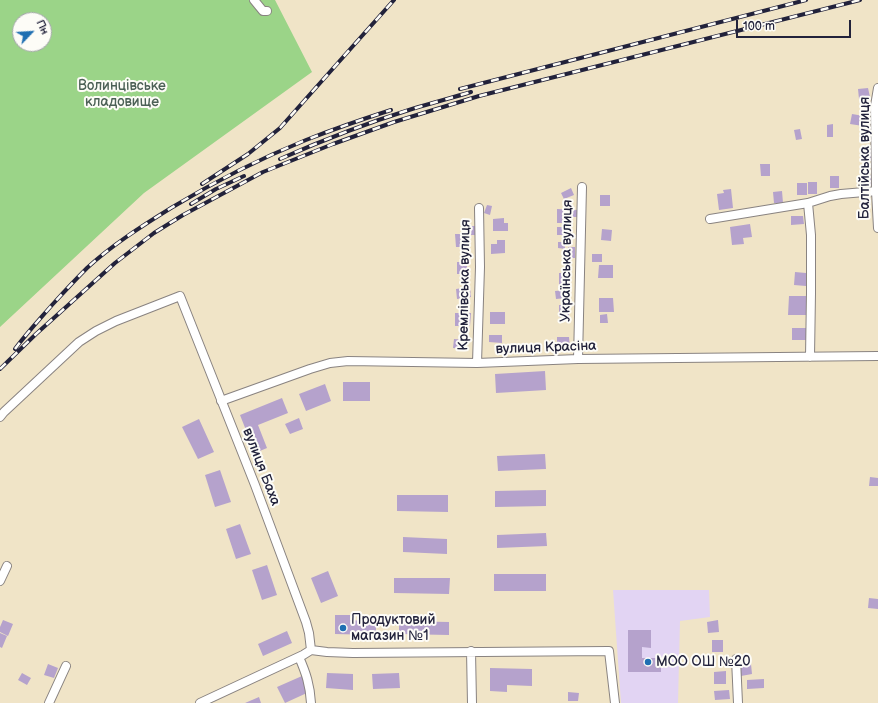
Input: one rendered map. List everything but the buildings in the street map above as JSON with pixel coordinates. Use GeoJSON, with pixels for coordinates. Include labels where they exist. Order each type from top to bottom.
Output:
{"type":"FeatureCollection","features":[{"type":"Feature","properties":{"kind":"street"},"geometry":{"type":"LineString","coordinates":[[254,0],[263,11],[267,11]]}},
{"type":"Feature","properties":{"kind":"street","name":"Балтійська вулиця"},"geometry":{"type":"LineString","coordinates":[[878,88],[875,106],[878,228]]}},
{"type":"Feature","properties":{"kind":"street","name":"Українська вулиця"},"geometry":{"type":"LineString","coordinates":[[578,359],[582,187]]}},
{"type":"Feature","properties":{"kind":"street"},"geometry":{"type":"LineString","coordinates":[[710,218],[808,203],[841,194],[876,191]]}},
{"type":"Feature","properties":{"kind":"street"},"geometry":{"type":"LineString","coordinates":[[808,203],[811,235],[810,357]]}},
{"type":"Feature","properties":{"kind":"street","name":"Кремлівська вулиця"},"geometry":{"type":"LineString","coordinates":[[477,363],[480,267],[479,208]]}},
{"type":"Feature","properties":{"kind":"street","name":"вулиця Баха"},"geometry":{"type":"LineString","coordinates":[[0,417],[79,342],[116,321],[180,296],[255,485],[306,622],[311,650]]}},
{"type":"Feature","properties":{"kind":"street","name":"вулиця Красіна"},"geometry":{"type":"LineString","coordinates":[[221,401],[310,369],[330,363],[348,361],[477,363],[578,359],[878,356]]}},
{"type":"Feature","properties":{"kind":"street"},"geometry":{"type":"LineString","coordinates":[[0,581],[7,566]]}},
{"type":"Feature","properties":{"kind":"street"},"geometry":{"type":"LineString","coordinates":[[200,703],[308,653],[311,650],[353,653],[609,651],[615,703]]}},
{"type":"Feature","properties":{"kind":"street"},"geometry":{"type":"LineString","coordinates":[[471,651],[472,703]]}},
{"type":"Feature","properties":{"kind":"street"},"geometry":{"type":"LineString","coordinates":[[299,657],[308,681],[311,703]]}},
{"type":"Feature","properties":{"kind":"street"},"geometry":{"type":"LineString","coordinates":[[736,659],[738,703]]}},
{"type":"Feature","properties":{"kind":"street"},"geometry":{"type":"LineString","coordinates":[[49,703],[66,666]]}},
{"type":"Feature","properties":{"kind":"shaded area","name":"МОО ОШ №20"},"geometry":{"type":"Polygon","coordinates":[[[613,590],[709,590],[710,617],[680,621],[678,703],[621,703],[613,590]]]}},
{"type":"Feature","properties":{"kind":"green space","name":"Волинцівське кладовище"},"geometry":{"type":"Polygon","coordinates":[[[0,0],[275,0],[312,72],[144,193],[0,327],[0,0]]]}},
{"type":"Feature","properties":{"kind":"railway"},"geometry":{"type":"LineString","coordinates":[[202,184],[248,154],[280,128],[394,0]]}},
{"type":"Feature","properties":{"kind":"railway"},"geometry":{"type":"LineString","coordinates":[[460,89],[806,0]]}},
{"type":"Feature","properties":{"kind":"railway"},"geometry":{"type":"LineString","coordinates":[[0,369],[36,334],[115,263],[154,233],[183,215],[263,172],[394,122],[479,96],[860,0]]}},
{"type":"Feature","properties":{"kind":"railway"},"geometry":{"type":"LineString","coordinates":[[280,159],[378,120],[471,92]]}},
{"type":"Feature","properties":{"kind":"railway"},"geometry":{"type":"LineString","coordinates":[[15,349],[28,332],[87,268],[117,244],[171,208],[237,171],[271,155],[327,132],[391,110]]}},
{"type":"Feature","properties":{"kind":"railway"},"geometry":{"type":"LineString","coordinates":[[191,204],[216,189],[244,176]]}},
{"type":"Feature","properties":{"kind":"place","name":"Продуктовий магазин №1"},"geometry":{"type":"Point","coordinates":[343,628]}},
{"type":"Feature","properties":{"kind":"place","name":"МОО ОШ №20"},"geometry":{"type":"Point","coordinates":[648,662]}}]}
